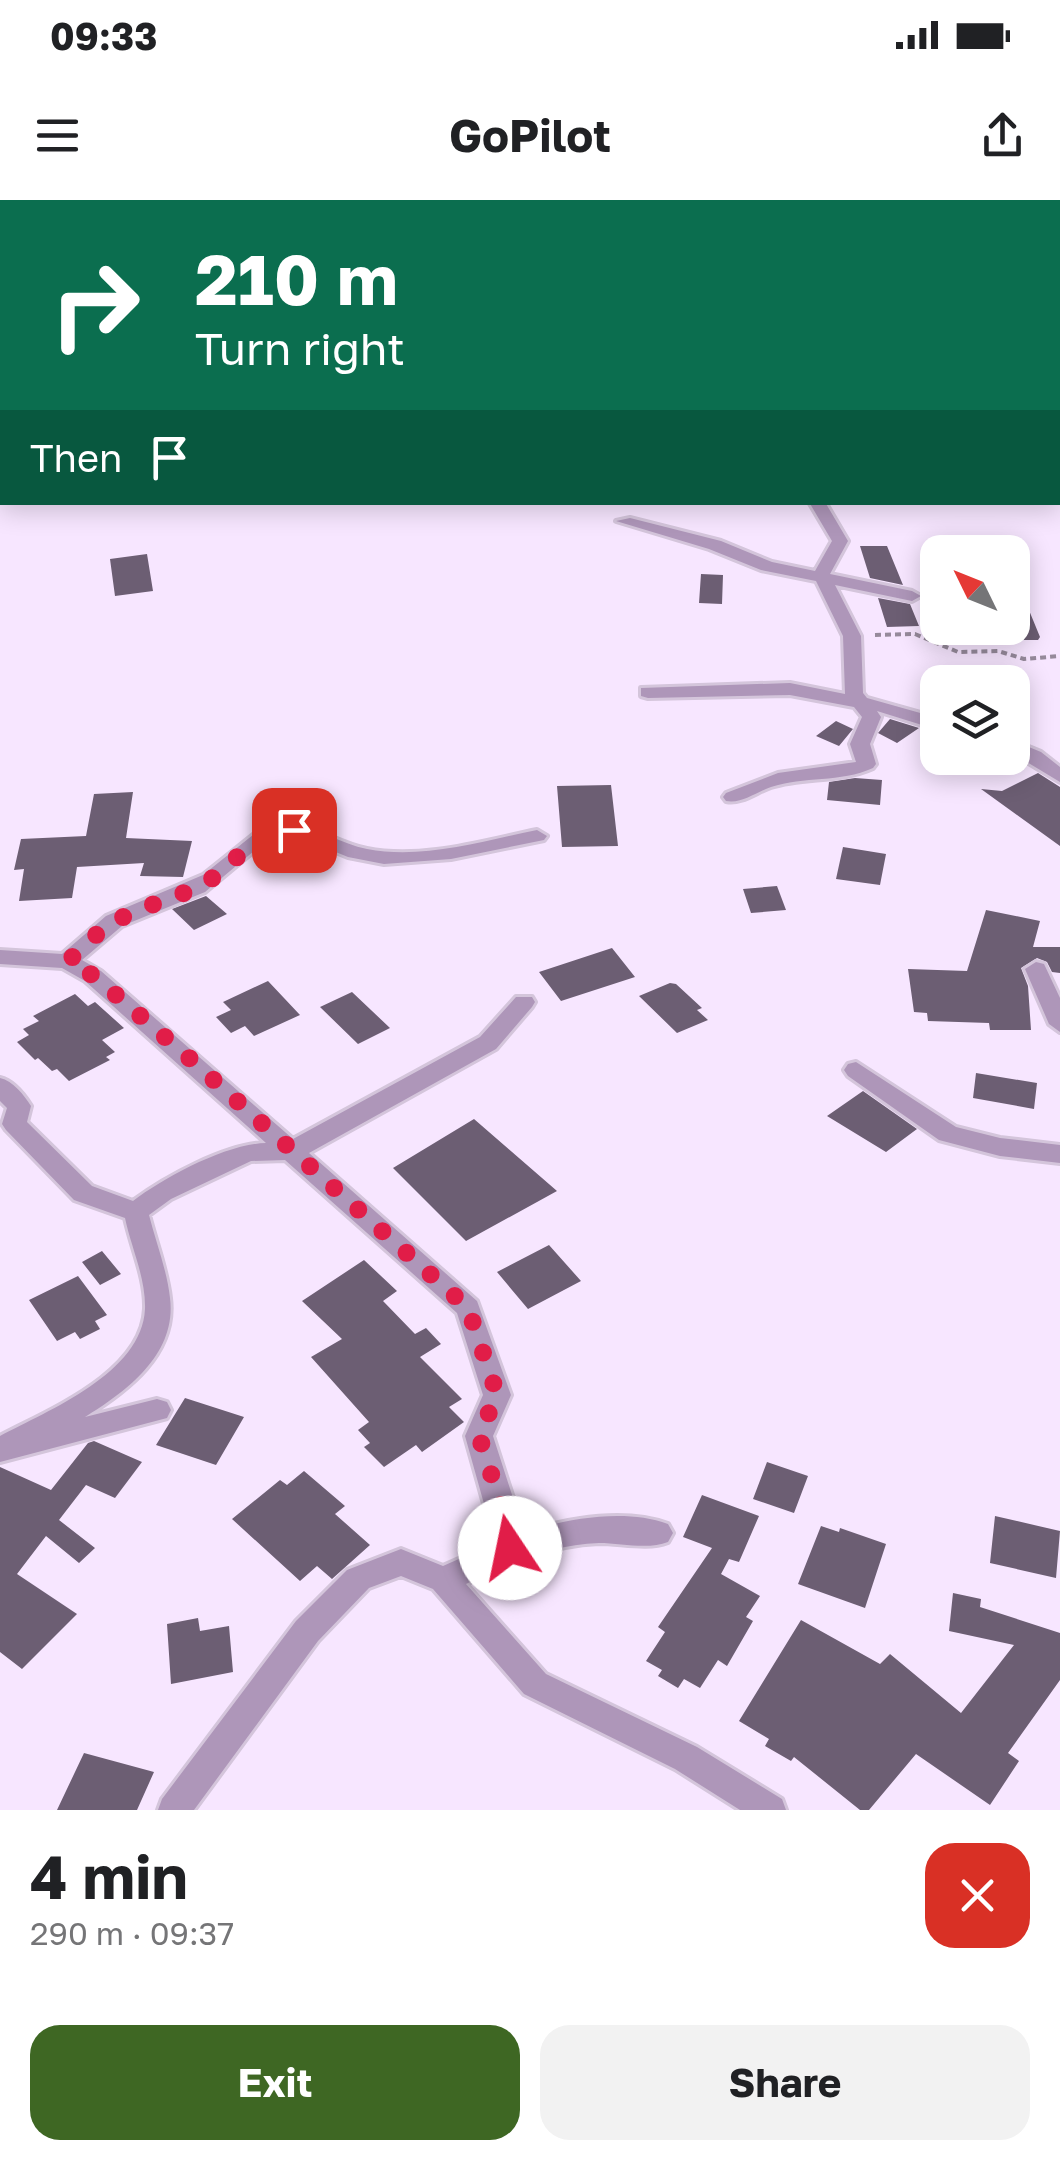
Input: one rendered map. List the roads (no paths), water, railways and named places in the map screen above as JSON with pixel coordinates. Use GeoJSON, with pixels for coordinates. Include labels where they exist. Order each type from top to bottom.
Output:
{"type":"FeatureCollection","features":[{"type":"Feature","properties":{"kind":"street"},"geometry":{"type":"LineString","coordinates":[[819,505],[840,542],[821,574]]}},
{"type":"Feature","properties":{"kind":"street"},"geometry":{"type":"LineString","coordinates":[[624,521],[715,545],[767,566],[821,574],[856,586],[912,596]]}},
{"type":"Feature","properties":{"kind":"street"},"geometry":{"type":"LineString","coordinates":[[733,797],[754,785],[780,778],[854,771],[866,764],[860,744],[872,717],[854,694],[852,640],[821,574]]}},
{"type":"Feature","properties":{"kind":"street"},"geometry":{"type":"LineString","coordinates":[[648,692],[790,689],[894,709],[920,718]]}},
{"type":"Feature","properties":{"kind":"street"},"geometry":{"type":"LineString","coordinates":[[1030,754],[1060,776]]}},
{"type":"Feature","properties":{"kind":"street"},"geometry":{"type":"LineString","coordinates":[[68,961],[112,922],[198,887],[266,834],[294,830],[344,850],[381,857],[450,852],[537,836]]}},
{"type":"Feature","properties":{"kind":"street"},"geometry":{"type":"LineString","coordinates":[[0,957],[68,961],[94,976],[468,1308],[497,1394],[479,1436],[509,1530],[510,1548]]}},
{"type":"Feature","properties":{"kind":"street"},"geometry":{"type":"LineString","coordinates":[[1036,970],[1060,1024]]}},
{"type":"Feature","properties":{"kind":"street"},"geometry":{"type":"LineString","coordinates":[[136,1212],[162,1192],[248,1152],[292,1151],[488,1043],[524,1002]]}},
{"type":"Feature","properties":{"kind":"street"},"geometry":{"type":"LineString","coordinates":[[856,1070],[948,1134],[1000,1147],[1060,1154]]}},
{"type":"Feature","properties":{"kind":"street"},"geometry":{"type":"LineString","coordinates":[[0,1086],[19,1106],[14,1124],[83,1193],[136,1212]]}},
{"type":"Feature","properties":{"kind":"street"},"geometry":{"type":"LineString","coordinates":[[0,1451],[126,1376],[153,1341],[158,1312],[136,1212]]}},
{"type":"Feature","properties":{"kind":"street"},"geometry":{"type":"LineString","coordinates":[[0,1451],[157,1410]]}},
{"type":"Feature","properties":{"kind":"street"},"geometry":{"type":"LineString","coordinates":[[444,1580],[510,1548],[555,1533],[600,1528],[658,1533]]}},
{"type":"Feature","properties":{"kind":"street"},"geometry":{"type":"LineString","coordinates":[[174,1810],[307,1630],[358,1579],[401,1562],[444,1580],[535,1684],[686,1758],[770,1810]]}}]}
